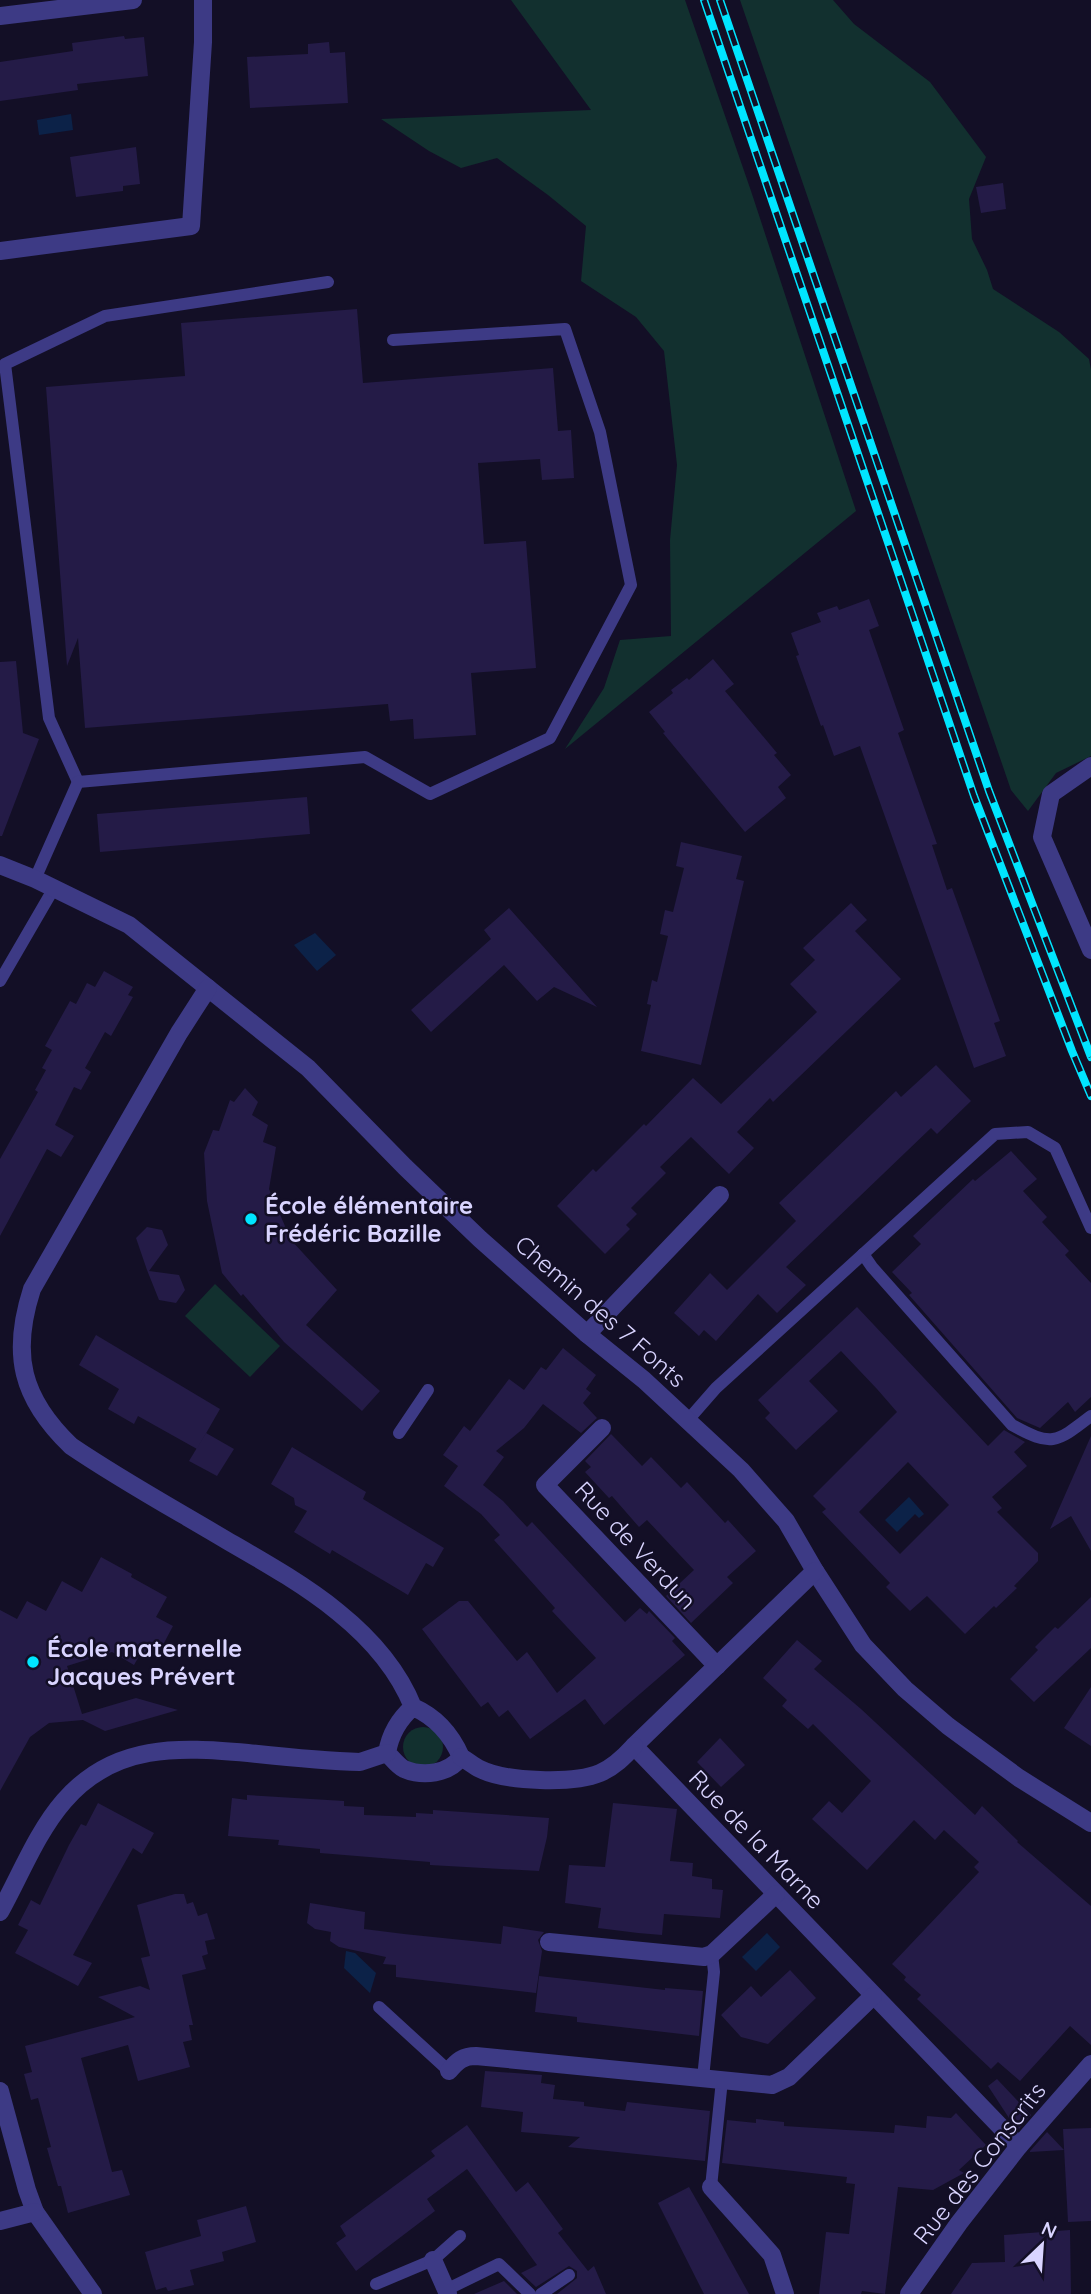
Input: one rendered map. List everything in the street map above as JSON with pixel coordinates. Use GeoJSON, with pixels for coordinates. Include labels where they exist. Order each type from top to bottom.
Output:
{"type":"FeatureCollection","features":[{"type":"Feature","properties":{"kind":"street"},"geometry":{"type":"LineString","coordinates":[[0,16],[132,0]]}},
{"type":"Feature","properties":{"kind":"street"},"geometry":{"type":"LineString","coordinates":[[0,251],[191,226],[203,42],[203,0]]}},
{"type":"Feature","properties":{"kind":"street"},"geometry":{"type":"LineString","coordinates":[[1091,766],[1051,794],[1042,837],[1091,950]]}},
{"type":"Feature","properties":{"kind":"street","name":"Chemin des 7 Fonts"},"geometry":{"type":"LineString","coordinates":[[0,865],[129,925],[308,1068],[405,1167],[481,1239],[587,1334],[644,1380],[741,1470],[786,1521],[863,1645],[905,1689],[948,1726],[1019,1778],[1091,1823]]}},
{"type":"Feature","properties":{"kind":"street"},"geometry":{"type":"LineString","coordinates":[[208,988],[179,1033],[33,1289],[23,1316],[21,1345],[24,1374],[34,1401],[50,1426],[71,1446],[96,1463],[267,1563],[335,1610],[390,1664],[405,1686],[413,1707],[426,1713],[447,1731],[461,1757],[481,1770],[500,1775],[565,1781],[602,1773],[618,1763],[815,1571]]}},
{"type":"Feature","properties":{"kind":"street"},"geometry":{"type":"LineString","coordinates":[[587,1334],[720,1195]]}},
{"type":"Feature","properties":{"kind":"street","name":"Rue de Verdun"},"geometry":{"type":"LineString","coordinates":[[602,1428],[545,1485],[717,1666]]}},
{"type":"Feature","properties":{"kind":"street"},"geometry":{"type":"LineString","coordinates":[[387,1753],[394,1731],[402,1717],[413,1707]]}},
{"type":"Feature","properties":{"kind":"street","name":"Rue de la Marne"},"geometry":{"type":"LineString","coordinates":[[634,1746],[1019,2146]]}},
{"type":"Feature","properties":{"kind":"street"},"geometry":{"type":"LineString","coordinates":[[0,1912],[45,1829],[65,1800],[80,1785],[116,1762],[135,1755],[179,1749],[360,1762],[387,1753]]}},
{"type":"Feature","properties":{"kind":"street"},"geometry":{"type":"LineString","coordinates":[[387,1753],[402,1768],[420,1773],[439,1772],[456,1764],[461,1757]]}},
{"type":"Feature","properties":{"kind":"street"},"geometry":{"type":"LineString","coordinates":[[549,1942],[705,1957],[712,1954],[776,1894]]}},
{"type":"Feature","properties":{"kind":"street"},"geometry":{"type":"LineString","coordinates":[[449,2071],[457,2061],[466,2056],[476,2056],[772,2084],[789,2077],[873,1996]]}},
{"type":"Feature","properties":{"kind":"street","name":"Rue des Conscrits"},"geometry":{"type":"LineString","coordinates":[[909,2294],[959,2223],[1019,2146],[1091,2064]]}},
{"type":"Feature","properties":{"kind":"street"},"geometry":{"type":"LineString","coordinates":[[0,2091],[35,2212],[93,2294]]}},
{"type":"Feature","properties":{"kind":"street"},"geometry":{"type":"LineString","coordinates":[[711,2187],[772,2255],[785,2294]]}},
{"type":"Feature","properties":{"kind":"street"},"geometry":{"type":"LineString","coordinates":[[0,2221],[35,2212]]}},
{"type":"Feature","properties":{"kind":"street"},"geometry":{"type":"LineString","coordinates":[[433,2260],[447,2292]]}},
{"type":"Feature","properties":{"kind":"lane"},"geometry":{"type":"LineString","coordinates":[[35,879],[78,782],[49,718],[5,364],[105,316],[328,282]]}},
{"type":"Feature","properties":{"kind":"lane"},"geometry":{"type":"LineString","coordinates":[[78,782],[365,757],[430,794],[550,738],[631,586],[600,432],[565,328],[393,340]]}},
{"type":"Feature","properties":{"kind":"lane"},"geometry":{"type":"LineString","coordinates":[[0,981],[54,888]]}},
{"type":"Feature","properties":{"kind":"lane"},"geometry":{"type":"LineString","coordinates":[[688,1420],[716,1388],[995,1134],[1028,1132],[1055,1148],[1091,1228]]}},
{"type":"Feature","properties":{"kind":"lane"},"geometry":{"type":"LineString","coordinates":[[863,1254],[1012,1425],[1033,1436],[1052,1439],[1064,1437],[1091,1416]]}},
{"type":"Feature","properties":{"kind":"lane"},"geometry":{"type":"LineString","coordinates":[[398,1433],[428,1390]]}},
{"type":"Feature","properties":{"kind":"lane"},"geometry":{"type":"LineString","coordinates":[[703,2078],[713,1972],[712,1954]]}},
{"type":"Feature","properties":{"kind":"lane"},"geometry":{"type":"LineString","coordinates":[[379,2007],[449,2071]]}},
{"type":"Feature","properties":{"kind":"lane"},"geometry":{"type":"LineString","coordinates":[[711,2187],[722,2080]]}},
{"type":"Feature","properties":{"kind":"lane"},"geometry":{"type":"LineString","coordinates":[[376,2284],[433,2260],[460,2236]]}},
{"type":"Feature","properties":{"kind":"lane"},"geometry":{"type":"LineString","coordinates":[[447,2292],[499,2264],[530,2294]]}},
{"type":"Feature","properties":{"kind":"lane"},"geometry":{"type":"LineString","coordinates":[[541,2294],[569,2275]]}},
{"type":"Feature","properties":{"kind":"green space"},"geometry":{"type":"Polygon","coordinates":[[[511,0],[685,0],[856,511],[565,749],[604,688],[620,640],[671,636],[670,540],[677,465],[664,351],[636,317],[581,281],[586,226],[497,158],[461,168],[429,151],[381,119],[591,110],[511,0]]]}},
{"type":"Feature","properties":{"kind":"green space"},"geometry":{"type":"Polygon","coordinates":[[[740,0],[833,0],[854,24],[930,82],[986,157],[969,199],[972,239],[993,289],[1059,332],[1089,359],[1091,756],[1056,773],[1028,811],[1011,790],[740,0]]]}},
{"type":"Feature","properties":{"kind":"green space"},"geometry":{"type":"Polygon","coordinates":[[[215,1284],[280,1346],[250,1377],[185,1316],[215,1284]]]}},
{"type":"Feature","properties":{"kind":"green space"},"geometry":{"type":"Polygon","coordinates":[[[423,1727],[437,1733],[443,1747],[437,1761],[423,1767],[409,1761],[403,1747],[409,1733],[423,1727]]]}},
{"type":"Feature","properties":{"kind":"water"},"geometry":{"type":"Polygon","coordinates":[[[71,114],[73,130],[39,135],[37,120],[71,114]]]}},
{"type":"Feature","properties":{"kind":"water"},"geometry":{"type":"Polygon","coordinates":[[[315,933],[336,955],[317,971],[294,945],[315,933]]]}},
{"type":"Feature","properties":{"kind":"water"},"geometry":{"type":"Polygon","coordinates":[[[909,1497],[924,1514],[919,1518],[915,1514],[897,1532],[885,1520],[909,1497]]]}},
{"type":"Feature","properties":{"kind":"water"},"geometry":{"type":"Polygon","coordinates":[[[767,1933],[780,1947],[756,1971],[742,1957],[767,1933]]]}},
{"type":"Feature","properties":{"kind":"water"},"geometry":{"type":"Polygon","coordinates":[[[346,1951],[355,1953],[376,1973],[370,1993],[344,1968],[346,1951]]]}},
{"type":"Feature","properties":{"kind":"building"},"geometry":{"type":"Polygon","coordinates":[[[124,36],[125,39],[144,37],[148,76],[77,84],[78,90],[0,101],[0,62],[73,51],[72,43],[124,36]]]}},
{"type":"Feature","properties":{"kind":"building"},"geometry":{"type":"Polygon","coordinates":[[[329,42],[330,53],[345,52],[348,103],[250,108],[247,57],[308,54],[308,44],[329,42]]]}},
{"type":"Feature","properties":{"kind":"building"},"geometry":{"type":"Polygon","coordinates":[[[136,147],[140,184],[123,186],[123,191],[76,197],[70,157],[136,147]]]}},
{"type":"Feature","properties":{"kind":"building"},"geometry":{"type":"Polygon","coordinates":[[[1003,183],[1006,209],[981,213],[976,187],[1003,183]]]}},
{"type":"Feature","properties":{"kind":"building"},"geometry":{"type":"Polygon","coordinates":[[[357,309],[363,383],[553,368],[558,431],[571,430],[574,478],[542,480],[540,459],[478,463],[484,544],[526,541],[536,668],[471,673],[476,735],[414,739],[413,719],[390,721],[388,704],[85,728],[78,638],[67,666],[46,387],[185,376],[181,323],[357,309]]]}},
{"type":"Feature","properties":{"kind":"building"},"geometry":{"type":"Polygon","coordinates":[[[869,599],[879,626],[869,630],[904,730],[898,733],[937,844],[932,845],[947,890],[952,888],[1000,1021],[994,1023],[1006,1056],[974,1068],[860,746],[834,756],[796,656],[799,655],[791,633],[821,622],[817,613],[837,606],[839,610],[869,599]]]}},
{"type":"Feature","properties":{"kind":"building"},"geometry":{"type":"Polygon","coordinates":[[[713,659],[734,684],[725,691],[777,753],[774,755],[791,775],[778,787],[786,798],[745,832],[663,733],[665,732],[649,712],[673,693],[671,690],[687,678],[689,680],[713,659]]]}},
{"type":"Feature","properties":{"kind":"building"},"geometry":{"type":"Polygon","coordinates":[[[16,661],[23,733],[39,739],[0,836],[0,662],[16,661]]]}},
{"type":"Feature","properties":{"kind":"building"},"geometry":{"type":"Polygon","coordinates":[[[307,797],[310,834],[100,852],[97,814],[307,797]]]}},
{"type":"Feature","properties":{"kind":"building"},"geometry":{"type":"Polygon","coordinates":[[[681,842],[742,856],[736,879],[744,881],[701,1065],[641,1051],[651,1005],[647,1004],[652,980],[657,982],[668,936],[660,934],[665,910],[673,912],[684,868],[676,866],[681,842]]]}},
{"type":"Feature","properties":{"kind":"building"},"geometry":{"type":"Polygon","coordinates":[[[851,903],[867,920],[855,931],[901,979],[773,1102],[770,1098],[737,1132],[754,1148],[729,1174],[691,1137],[660,1167],[666,1173],[631,1208],[637,1214],[626,1225],[630,1229],[605,1254],[557,1206],[593,1169],[596,1172],[644,1124],[646,1126],[693,1078],[721,1104],[817,1012],[790,984],[815,960],[803,948],[851,903]]]}},
{"type":"Feature","properties":{"kind":"building"},"geometry":{"type":"Polygon","coordinates":[[[509,908],[597,1007],[554,987],[537,1001],[504,965],[431,1032],[411,1010],[491,939],[484,930],[509,908]]]}},
{"type":"Feature","properties":{"kind":"building"},"geometry":{"type":"Polygon","coordinates":[[[104,971],[133,987],[128,995],[133,997],[111,1036],[105,1032],[85,1068],[91,1072],[81,1090],[74,1087],[55,1125],[74,1136],[61,1157],[47,1149],[0,1236],[0,1159],[38,1092],[35,1090],[46,1070],[42,1068],[52,1050],[45,1046],[70,1001],[76,1004],[87,983],[95,987],[104,971]]]}},
{"type":"Feature","properties":{"kind":"building"},"geometry":{"type":"Polygon","coordinates":[[[936,1065],[971,1101],[937,1134],[931,1128],[786,1267],[806,1285],[777,1313],[758,1294],[716,1341],[704,1330],[699,1336],[674,1313],[710,1273],[727,1290],[796,1221],[779,1203],[896,1091],[901,1097],[936,1065]]]}},
{"type":"Feature","properties":{"kind":"building"},"geometry":{"type":"Polygon","coordinates":[[[245,1088],[258,1102],[252,1115],[268,1125],[263,1142],[276,1147],[269,1189],[291,1240],[337,1290],[306,1325],[380,1391],[362,1411],[284,1342],[222,1273],[207,1201],[204,1153],[213,1130],[219,1131],[230,1100],[234,1102],[245,1088]]]}},
{"type":"Feature","properties":{"kind":"building"},"geometry":{"type":"Polygon","coordinates":[[[1011,1151],[1037,1179],[1023,1191],[1047,1217],[1042,1222],[1069,1251],[1065,1255],[1091,1283],[1091,1397],[1075,1412],[1068,1402],[1040,1428],[1017,1418],[892,1272],[921,1244],[913,1236],[973,1179],[975,1181],[1011,1151]]]}},
{"type":"Feature","properties":{"kind":"building"},"geometry":{"type":"Polygon","coordinates":[[[147,1227],[162,1230],[168,1245],[149,1271],[179,1275],[185,1290],[176,1303],[159,1300],[147,1270],[136,1238],[147,1227]]]}},
{"type":"Feature","properties":{"kind":"building"},"geometry":{"type":"Polygon","coordinates":[[[857,1307],[988,1446],[1004,1430],[1025,1442],[1014,1452],[1027,1466],[992,1497],[1002,1508],[997,1512],[1038,1553],[1038,1561],[1014,1586],[1017,1588],[965,1634],[927,1596],[910,1611],[886,1587],[890,1583],[822,1512],[826,1509],[813,1496],[897,1412],[841,1351],[809,1381],[838,1411],[796,1450],[765,1418],[770,1413],[758,1400],[857,1307]],[[908,1462],[859,1512],[900,1554],[949,1505],[908,1462]]]}},
{"type":"Feature","properties":{"kind":"building"},"geometry":{"type":"Polygon","coordinates":[[[96,1335],[220,1409],[197,1449],[138,1416],[134,1424],[108,1409],[119,1389],[79,1365],[96,1335]]]}},
{"type":"Feature","properties":{"kind":"building"},"geometry":{"type":"Polygon","coordinates":[[[563,1348],[596,1375],[586,1389],[591,1393],[583,1403],[597,1418],[581,1433],[543,1404],[524,1428],[496,1451],[504,1457],[483,1485],[503,1501],[527,1527],[532,1522],[625,1622],[640,1608],[647,1614],[649,1611],[675,1638],[672,1641],[685,1655],[604,1725],[585,1699],[530,1739],[508,1710],[499,1717],[488,1702],[481,1707],[422,1629],[459,1601],[468,1601],[517,1661],[527,1652],[557,1693],[596,1658],[552,1611],[555,1608],[494,1540],[500,1535],[481,1514],[444,1486],[458,1466],[443,1455],[464,1426],[470,1431],[509,1379],[524,1390],[541,1367],[546,1370],[563,1348]]]}},
{"type":"Feature","properties":{"kind":"building"},"geometry":{"type":"Polygon","coordinates":[[[206,1433],[234,1449],[217,1476],[189,1461],[206,1433]]]}},
{"type":"Feature","properties":{"kind":"building"},"geometry":{"type":"Polygon","coordinates":[[[611,1434],[642,1466],[651,1457],[681,1488],[687,1482],[725,1523],[728,1520],[756,1551],[727,1577],[733,1583],[691,1623],[666,1596],[694,1570],[647,1520],[639,1527],[612,1496],[609,1498],[585,1472],[591,1467],[585,1461],[611,1434]]]}},
{"type":"Feature","properties":{"kind":"building"},"geometry":{"type":"Polygon","coordinates":[[[1091,1436],[1091,1551],[1071,1516],[1050,1529],[1091,1436]]]}},
{"type":"Feature","properties":{"kind":"building"},"geometry":{"type":"Polygon","coordinates":[[[292,1447],[366,1492],[363,1499],[444,1548],[433,1567],[426,1563],[408,1595],[332,1550],[330,1554],[294,1532],[307,1511],[295,1505],[294,1498],[271,1484],[292,1447]]]}},
{"type":"Feature","properties":{"kind":"building","name":"École maternelle Jacques Prévert"},"geometry":{"type":"Polygon","coordinates":[[[101,1557],[167,1597],[156,1617],[173,1626],[156,1658],[142,1651],[134,1665],[112,1652],[67,1666],[82,1714],[136,1698],[178,1710],[105,1731],[83,1720],[49,1723],[30,1737],[0,1791],[0,1610],[17,1619],[27,1601],[46,1611],[62,1581],[82,1592],[101,1557]]]}},
{"type":"Feature","properties":{"kind":"building"},"geometry":{"type":"Polygon","coordinates":[[[1091,1597],[1091,1648],[1034,1702],[1010,1679],[1038,1650],[1035,1647],[1091,1597]]]}},
{"type":"Feature","properties":{"kind":"building"},"geometry":{"type":"Polygon","coordinates":[[[797,1640],[822,1661],[814,1669],[975,1815],[982,1806],[1017,1842],[1091,1906],[1091,2045],[1070,2026],[1020,2081],[998,2062],[991,2069],[917,1999],[921,1995],[904,1980],[906,1977],[892,1964],[979,1872],[974,1867],[979,1862],[944,1830],[935,1840],[914,1820],[867,1870],[812,1819],[829,1801],[842,1813],[871,1781],[813,1724],[808,1729],[782,1706],[787,1700],[763,1678],[797,1640]]]}},
{"type":"Feature","properties":{"kind":"building"},"geometry":{"type":"Polygon","coordinates":[[[1091,1687],[1091,1746],[1064,1728],[1091,1687]]]}},
{"type":"Feature","properties":{"kind":"building"},"geometry":{"type":"Polygon","coordinates":[[[720,1738],[745,1765],[721,1787],[697,1762],[720,1738]]]}},
{"type":"Feature","properties":{"kind":"building"},"geometry":{"type":"Polygon","coordinates":[[[247,1795],[344,1801],[344,1806],[364,1807],[364,1815],[416,1817],[416,1813],[433,1814],[433,1810],[549,1818],[547,1837],[539,1871],[430,1865],[430,1862],[320,1853],[320,1849],[278,1845],[279,1840],[228,1836],[232,1798],[247,1800],[247,1795]]]}},
{"type":"Feature","properties":{"kind":"building"},"geometry":{"type":"Polygon","coordinates":[[[98,1803],[154,1833],[142,1854],[133,1848],[73,1955],[92,1963],[78,1986],[15,1953],[28,1930],[18,1925],[31,1900],[40,1905],[69,1845],[81,1824],[86,1826],[98,1803]]]}},
{"type":"Feature","properties":{"kind":"building"},"geometry":{"type":"Polygon","coordinates":[[[613,1803],[677,1809],[670,1861],[693,1863],[692,1876],[712,1879],[712,1889],[723,1890],[720,1918],[664,1914],[662,1935],[638,1933],[598,1928],[601,1908],[565,1903],[569,1865],[605,1867],[613,1803]]]}},
{"type":"Feature","properties":{"kind":"building"},"geometry":{"type":"Polygon","coordinates":[[[184,1894],[187,1904],[193,1902],[198,1916],[207,1913],[215,1939],[205,1941],[208,1954],[202,1956],[206,1969],[182,1975],[193,2025],[189,2025],[192,2040],[183,2042],[190,2067],[138,2081],[128,2045],[81,2058],[112,2172],[122,2170],[130,2195],[68,2213],[47,2148],[51,2147],[38,2098],[31,2100],[24,2074],[32,2072],[25,2046],[135,2017],[98,1997],[140,1986],[150,1990],[141,1958],[150,1956],[137,1905],[184,1894]]]}},
{"type":"Feature","properties":{"kind":"building"},"geometry":{"type":"Polygon","coordinates":[[[310,1903],[365,1912],[364,1929],[404,1934],[501,1944],[503,1926],[544,1932],[538,1940],[542,1951],[536,1993],[396,1977],[396,1965],[383,1964],[386,1957],[339,1947],[330,1941],[331,1932],[315,1929],[307,1923],[310,1903]]]}},
{"type":"Feature","properties":{"kind":"building"},"geometry":{"type":"Polygon","coordinates":[[[790,1970],[816,1998],[768,2044],[741,2037],[721,2015],[751,1986],[761,1997],[790,1970]]]}},
{"type":"Feature","properties":{"kind":"building"},"geometry":{"type":"Polygon","coordinates":[[[539,1976],[665,1990],[703,1991],[699,2036],[577,2022],[577,2017],[535,2012],[539,1976]]]}},
{"type":"Feature","properties":{"kind":"building"},"geometry":{"type":"Polygon","coordinates":[[[485,2071],[542,2075],[541,2083],[555,2085],[553,2099],[584,2102],[584,2106],[625,2111],[627,2102],[710,2111],[705,2161],[568,2147],[580,2137],[521,2132],[523,2112],[481,2107],[485,2071]]]}},
{"type":"Feature","properties":{"kind":"building"},"geometry":{"type":"Polygon","coordinates":[[[997,2079],[1031,2115],[1019,2129],[988,2086],[997,2079]]]}},
{"type":"Feature","properties":{"kind":"building"},"geometry":{"type":"Polygon","coordinates":[[[956,2113],[986,2145],[959,2170],[964,2173],[933,2190],[898,2187],[885,2294],[862,2291],[861,2294],[819,2294],[826,2232],[849,2234],[855,2184],[846,2183],[847,2177],[722,2163],[727,2120],[756,2123],[756,2119],[784,2122],[784,2126],[894,2133],[895,2125],[926,2128],[927,2116],[951,2118],[956,2113]]]}},
{"type":"Feature","properties":{"kind":"building"},"geometry":{"type":"Polygon","coordinates":[[[467,2125],[516,2192],[528,2182],[563,2229],[558,2233],[588,2271],[594,2266],[606,2294],[557,2294],[577,2278],[577,2271],[569,2266],[536,2287],[521,2273],[537,2265],[467,2169],[427,2199],[435,2211],[356,2271],[336,2243],[346,2236],[340,2226],[435,2156],[431,2151],[467,2125]]]}},
{"type":"Feature","properties":{"kind":"building"},"geometry":{"type":"Polygon","coordinates":[[[1091,2128],[1091,2221],[1068,2222],[1063,2129],[1091,2128]]]}},
{"type":"Feature","properties":{"kind":"building"},"geometry":{"type":"Polygon","coordinates":[[[1047,2132],[1064,2150],[1030,2152],[1030,2151],[1047,2132]]]}},
{"type":"Feature","properties":{"kind":"building"},"geometry":{"type":"Polygon","coordinates":[[[689,2187],[749,2294],[704,2294],[658,2203],[689,2187]]]}},
{"type":"Feature","properties":{"kind":"building"},"geometry":{"type":"Polygon","coordinates":[[[246,2206],[256,2242],[222,2252],[224,2261],[190,2270],[194,2285],[168,2291],[166,2287],[156,2290],[145,2252],[201,2236],[197,2220],[246,2206]]]}},
{"type":"Feature","properties":{"kind":"building"},"geometry":{"type":"Polygon","coordinates":[[[1070,2230],[1071,2294],[951,2294],[972,2263],[1005,2262],[1004,2235],[1070,2230]]]}},
{"type":"Feature","properties":{"kind":"building"},"geometry":{"type":"Polygon","coordinates":[[[504,2281],[517,2294],[474,2294],[504,2281]]]}},
{"type":"Feature","properties":{"kind":"railway"},"geometry":{"type":"LineString","coordinates":[[704,0],[974,796],[1091,1096]]}},
{"type":"Feature","properties":{"kind":"railway"},"geometry":{"type":"LineString","coordinates":[[720,0],[989,791],[1091,1057]]}},
{"type":"Feature","properties":{"kind":"place","name":"École élémentaire Frédéric Bazille"},"geometry":{"type":"Point","coordinates":[251,1219]}},
{"type":"Feature","properties":{"kind":"place","name":"École maternelle Jacques Prévert"},"geometry":{"type":"Point","coordinates":[33,1662]}}]}
